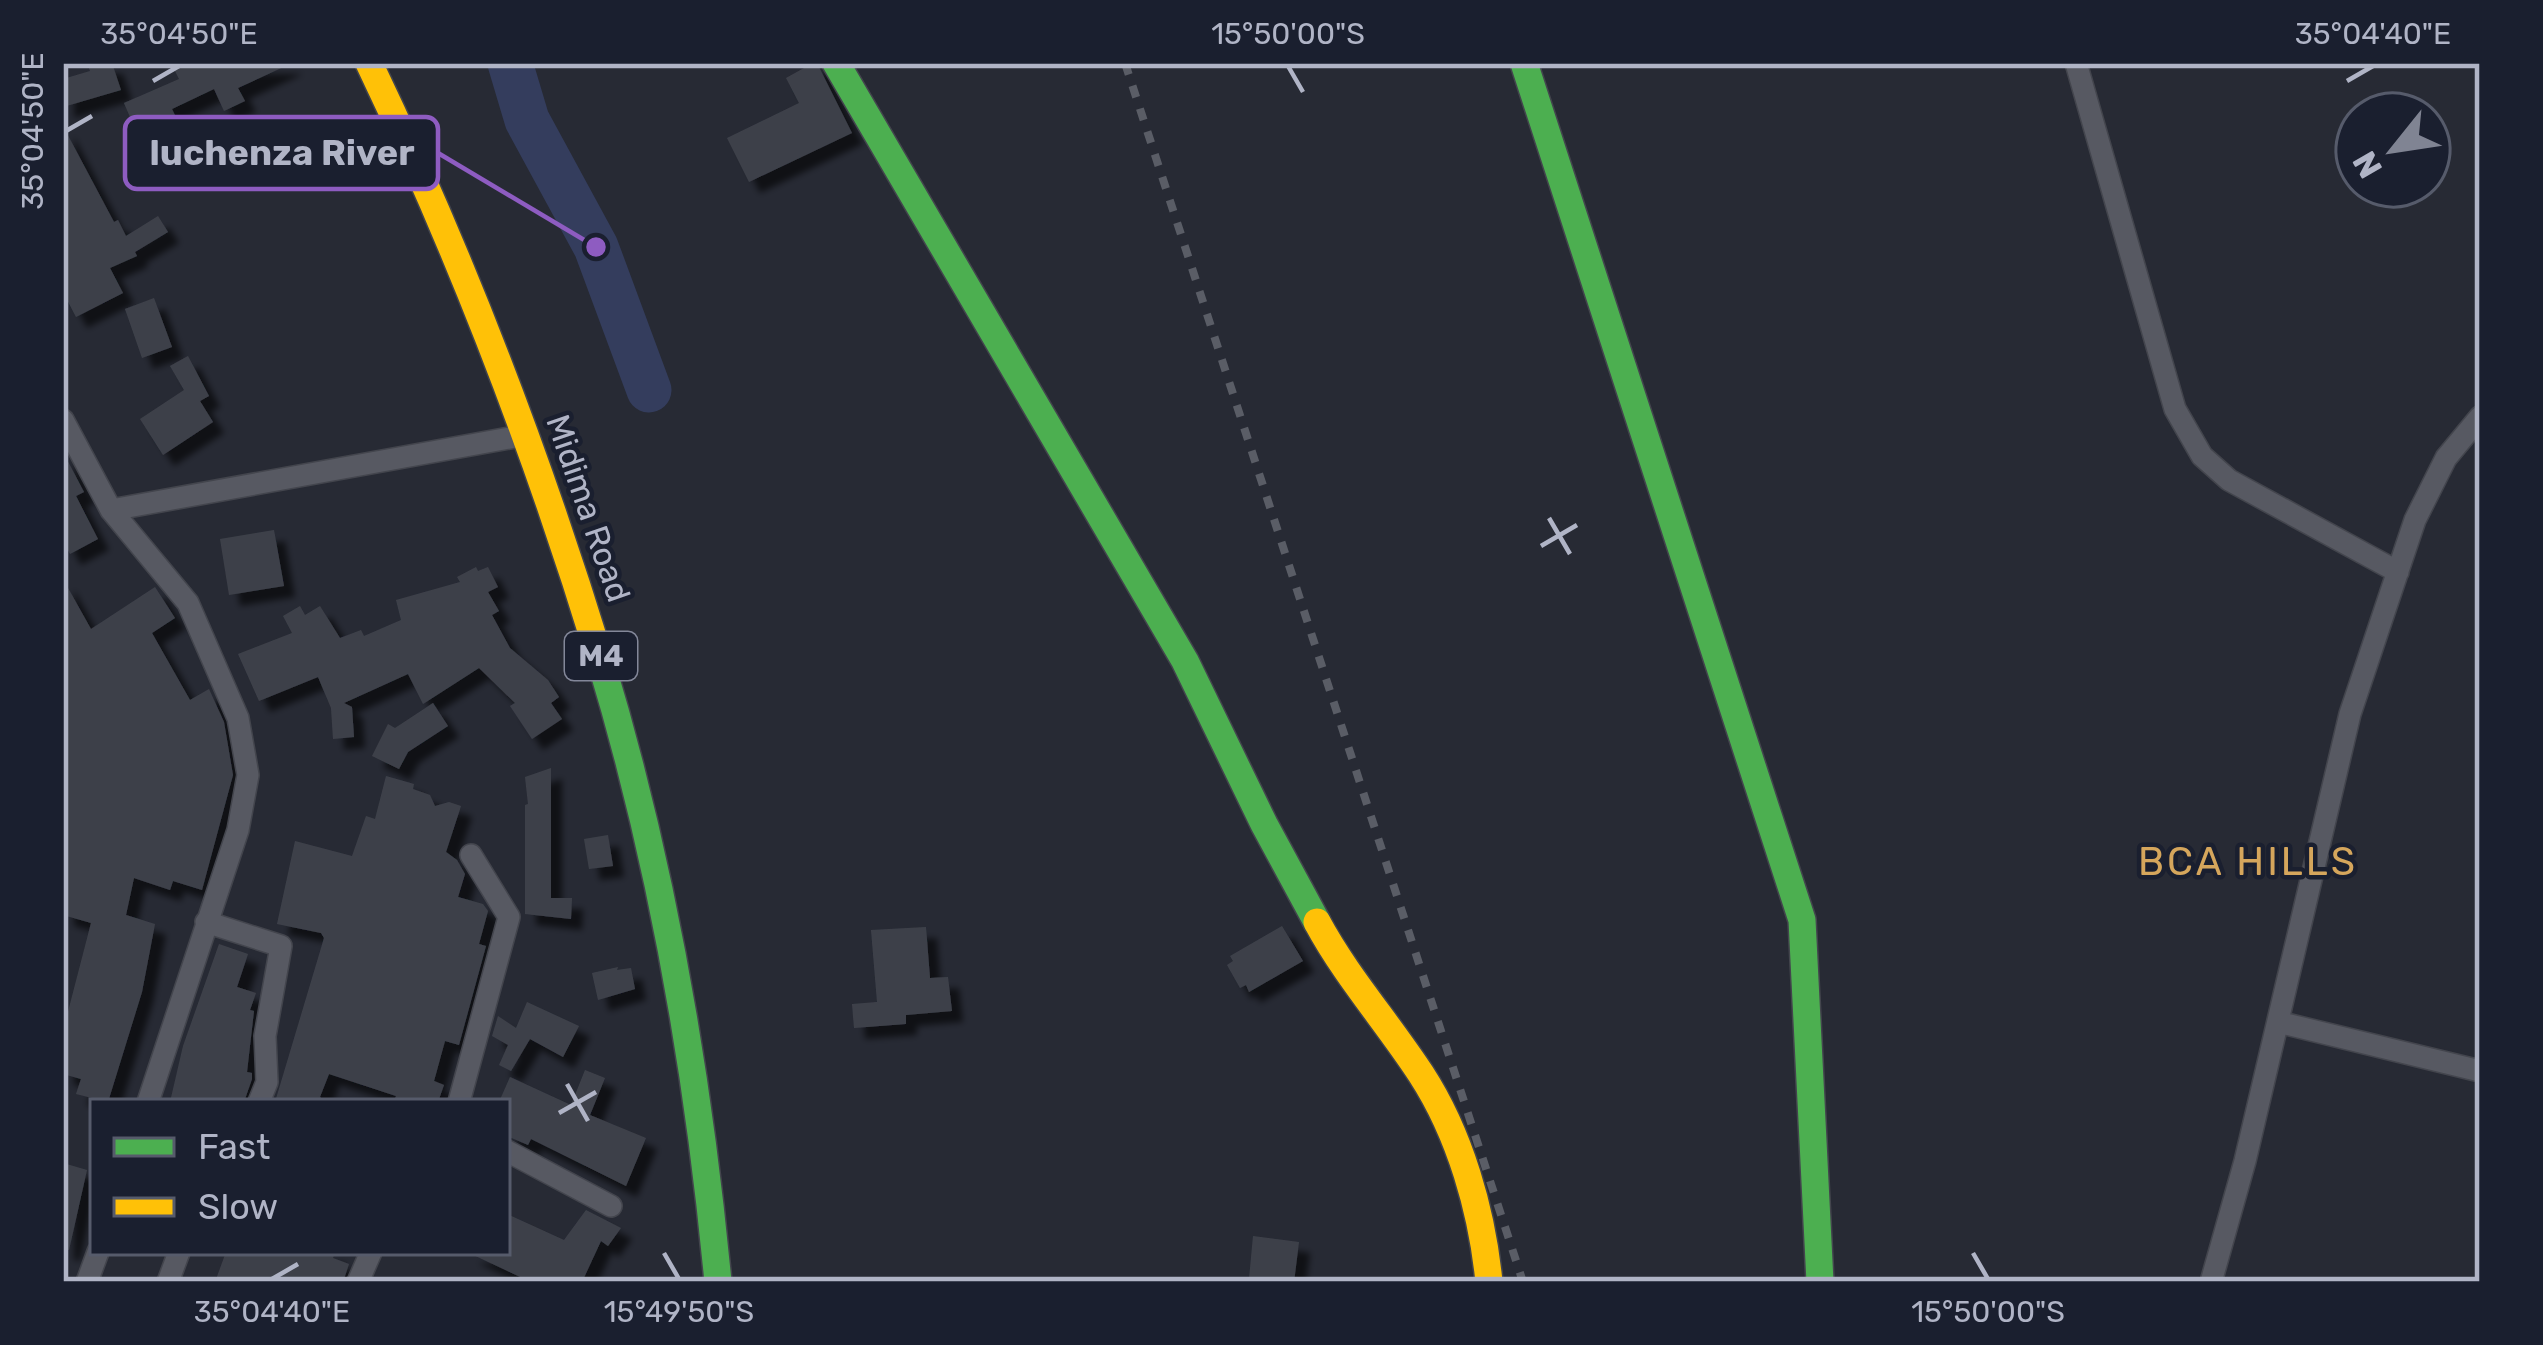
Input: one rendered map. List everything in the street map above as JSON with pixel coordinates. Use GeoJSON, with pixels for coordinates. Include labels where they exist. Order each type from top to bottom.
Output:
{"type":"FeatureCollection","features":[{"type":"Feature","properties":{"kind":"street","name":"Midima Road"},"geometry":{"type":"LineString","coordinates":[[369,63],[463,275],[526,435],[592,624],[651,840],[679,964],[698,1083],[718,1282]]}},
{"type":"Feature","properties":{"kind":"street"},"geometry":{"type":"LineString","coordinates":[[836,63],[1185,662],[1335,955],[1423,1077],[1456,1144],[1485,1239],[1489,1282]]}},
{"type":"Feature","properties":{"kind":"street"},"geometry":{"type":"LineString","coordinates":[[1524,63],[1802,920],[1820,1282]]}},
{"type":"Feature","properties":{"kind":"street"},"geometry":{"type":"LineString","coordinates":[[2076,63],[2175,409],[2202,456],[2229,480],[2398,572]]}},
{"type":"Feature","properties":{"kind":"street"},"geometry":{"type":"LineString","coordinates":[[2211,1282],[2350,714],[2415,520],[2446,458],[2480,418]]}},
{"type":"Feature","properties":{"kind":"street"},"geometry":{"type":"LineString","coordinates":[[63,420],[111,510],[188,603],[238,718],[248,775],[238,830],[149,1099]]}},
{"type":"Feature","properties":{"kind":"street"},"geometry":{"type":"LineString","coordinates":[[111,510],[526,435]]}},
{"type":"Feature","properties":{"kind":"street"},"geometry":{"type":"LineString","coordinates":[[460,1099],[508,917],[470,856]]}},
{"type":"Feature","properties":{"kind":"street"},"geometry":{"type":"LineString","coordinates":[[206,922],[280,946],[265,1036],[267,1082],[260,1099]]}},
{"type":"Feature","properties":{"kind":"street"},"geometry":{"type":"LineString","coordinates":[[2278,1022],[2480,1071]]}},
{"type":"Feature","properties":{"kind":"street"},"geometry":{"type":"LineString","coordinates":[[510,1152],[611,1206]]}},
{"type":"Feature","properties":{"kind":"building"},"geometry":{"type":"Polygon","coordinates":[[[87,63],[112,63],[121,90],[63,107],[63,79],[90,71],[87,63]]]}},
{"type":"Feature","properties":{"kind":"building"},"geometry":{"type":"Polygon","coordinates":[[[171,63],[292,63],[238,88],[245,101],[224,111],[214,89],[172,109],[181,128],[142,145],[124,103],[179,79],[171,63]]]}},
{"type":"Feature","properties":{"kind":"building"},"geometry":{"type":"Polygon","coordinates":[[[813,63],[852,133],[749,182],[727,138],[799,103],[786,78],[813,63]]]}},
{"type":"Feature","properties":{"kind":"building"},"geometry":{"type":"Polygon","coordinates":[[[63,126],[126,236],[158,216],[168,232],[135,252],[137,256],[110,268],[123,293],[76,317],[63,292],[63,126]]]}},
{"type":"Feature","properties":{"kind":"building"},"geometry":{"type":"Polygon","coordinates":[[[154,298],[172,347],[142,358],[125,309],[154,298]]]}},
{"type":"Feature","properties":{"kind":"building"},"geometry":{"type":"Polygon","coordinates":[[[188,356],[209,396],[200,401],[213,422],[163,455],[140,419],[184,390],[170,366],[188,356]]]}},
{"type":"Feature","properties":{"kind":"building"},"geometry":{"type":"Polygon","coordinates":[[[63,452],[84,492],[76,496],[98,539],[70,554],[63,541],[63,452]]]}},
{"type":"Feature","properties":{"kind":"building"},"geometry":{"type":"Polygon","coordinates":[[[274,530],[284,586],[229,595],[220,539],[274,530]]]}},
{"type":"Feature","properties":{"kind":"building"},"geometry":{"type":"Polygon","coordinates":[[[476,567],[478,571],[488,567],[498,587],[488,592],[499,611],[492,615],[510,648],[548,680],[559,697],[551,703],[562,719],[532,739],[510,706],[515,703],[479,668],[423,704],[408,674],[344,703],[352,707],[354,737],[333,739],[331,708],[318,677],[259,701],[238,654],[292,633],[283,616],[300,606],[305,615],[320,606],[340,638],[361,630],[364,636],[401,620],[396,600],[460,582],[457,577],[476,567]]]}},
{"type":"Feature","properties":{"kind":"building"},"geometry":{"type":"Polygon","coordinates":[[[63,579],[91,629],[155,587],[175,618],[152,633],[190,700],[209,689],[224,722],[233,775],[202,890],[173,881],[170,890],[134,878],[126,915],[155,924],[142,992],[109,1099],[76,1094],[81,1079],[63,1074],[63,1031],[91,923],[63,915],[63,579]]]}},
{"type":"Feature","properties":{"kind":"building"},"geometry":{"type":"Polygon","coordinates":[[[433,703],[448,726],[408,752],[399,769],[372,756],[388,724],[395,728],[433,703]]]}},
{"type":"Feature","properties":{"kind":"building"},"geometry":{"type":"Polygon","coordinates":[[[551,768],[551,898],[572,898],[571,919],[525,914],[525,777],[551,768]]]}},
{"type":"Feature","properties":{"kind":"building"},"geometry":{"type":"Polygon","coordinates":[[[386,776],[414,784],[413,789],[430,795],[435,806],[449,802],[461,806],[446,852],[465,874],[458,897],[483,904],[488,911],[479,944],[486,946],[459,1045],[445,1041],[434,1081],[444,1085],[439,1099],[395,1099],[329,1074],[322,1099],[276,1099],[324,938],[321,933],[277,924],[295,841],[352,856],[366,816],[375,819],[386,776]]]}},
{"type":"Feature","properties":{"kind":"building"},"geometry":{"type":"Polygon","coordinates":[[[608,835],[613,866],[589,869],[584,839],[608,835]]]}},
{"type":"Feature","properties":{"kind":"building"},"geometry":{"type":"Polygon","coordinates":[[[1282,926],[1303,961],[1249,992],[1246,985],[1240,988],[1227,965],[1233,961],[1230,956],[1282,926]]]}},
{"type":"Feature","properties":{"kind":"building"},"geometry":{"type":"Polygon","coordinates":[[[926,927],[930,978],[948,977],[952,1011],[906,1015],[906,1024],[854,1028],[852,1004],[877,1002],[871,930],[926,927]]]}},
{"type":"Feature","properties":{"kind":"building"},"geometry":{"type":"Polygon","coordinates":[[[219,944],[248,954],[237,987],[256,993],[250,1010],[254,1011],[247,1072],[252,1079],[245,1099],[171,1099],[183,1046],[219,944]]]}},
{"type":"Feature","properties":{"kind":"building"},"geometry":{"type":"Polygon","coordinates":[[[631,968],[635,989],[598,1000],[592,973],[631,968]]]}},
{"type":"Feature","properties":{"kind":"building"},"geometry":{"type":"Polygon","coordinates":[[[527,1002],[579,1026],[563,1057],[530,1039],[511,1071],[499,1065],[508,1045],[492,1036],[498,1016],[516,1028],[527,1002]]]}},
{"type":"Feature","properties":{"kind":"building"},"geometry":{"type":"Polygon","coordinates":[[[585,1070],[605,1078],[590,1115],[646,1138],[626,1186],[531,1139],[528,1145],[510,1137],[510,1099],[500,1099],[510,1077],[571,1105],[585,1070]]]}},
{"type":"Feature","properties":{"kind":"building"},"geometry":{"type":"Polygon","coordinates":[[[63,1163],[87,1170],[69,1250],[63,1249],[63,1163]]]}},
{"type":"Feature","properties":{"kind":"building"},"geometry":{"type":"Polygon","coordinates":[[[586,1210],[621,1228],[608,1246],[601,1241],[582,1282],[531,1282],[473,1255],[510,1255],[510,1215],[564,1240],[586,1210]]]}},
{"type":"Feature","properties":{"kind":"building"},"geometry":{"type":"Polygon","coordinates":[[[1253,1236],[1299,1242],[1294,1282],[1249,1279],[1253,1236]]]}},
{"type":"Feature","properties":{"kind":"building"},"geometry":{"type":"Polygon","coordinates":[[[225,1255],[334,1255],[349,1264],[343,1282],[215,1282],[225,1255]]]}},
{"type":"Feature","properties":{"kind":"waterway"},"geometry":{"type":"LineString","coordinates":[[510,63],[527,120],[596,247],[649,390]]}},
{"type":"Feature","properties":{"kind":"railway"},"geometry":{"type":"LineString","coordinates":[[1125,63],[1523,1282]]}},
{"type":"Feature","properties":{"kind":"traffic: fast"},"geometry":{"type":"LineString","coordinates":[[836,63],[1185,661],[1317,922]]}},
{"type":"Feature","properties":{"kind":"traffic: fast"},"geometry":{"type":"LineString","coordinates":[[1524,63],[1802,920],[1820,1282]]}},
{"type":"Feature","properties":{"kind":"traffic: fast"},"geometry":{"type":"LineString","coordinates":[[600,659],[642,813],[675,968],[700,1124],[718,1282]]}},
{"type":"Feature","properties":{"kind":"traffic: slow"},"geometry":{"type":"LineString","coordinates":[[369,63],[496,357],[600,659]]}},
{"type":"Feature","properties":{"kind":"traffic: slow"},"geometry":{"type":"LineString","coordinates":[[1317,922],[1421,1074],[1447,1122],[1475,1201],[1489,1282]]}},
{"type":"Feature","properties":{"kind":"place","name":"luchenza River"},"geometry":{"type":"Point","coordinates":[596,247]}},
{"type":"Feature","properties":{"kind":"district","name":"BCA HILLS"},"geometry":{"type":"Point","coordinates":[2248,861]}}]}
